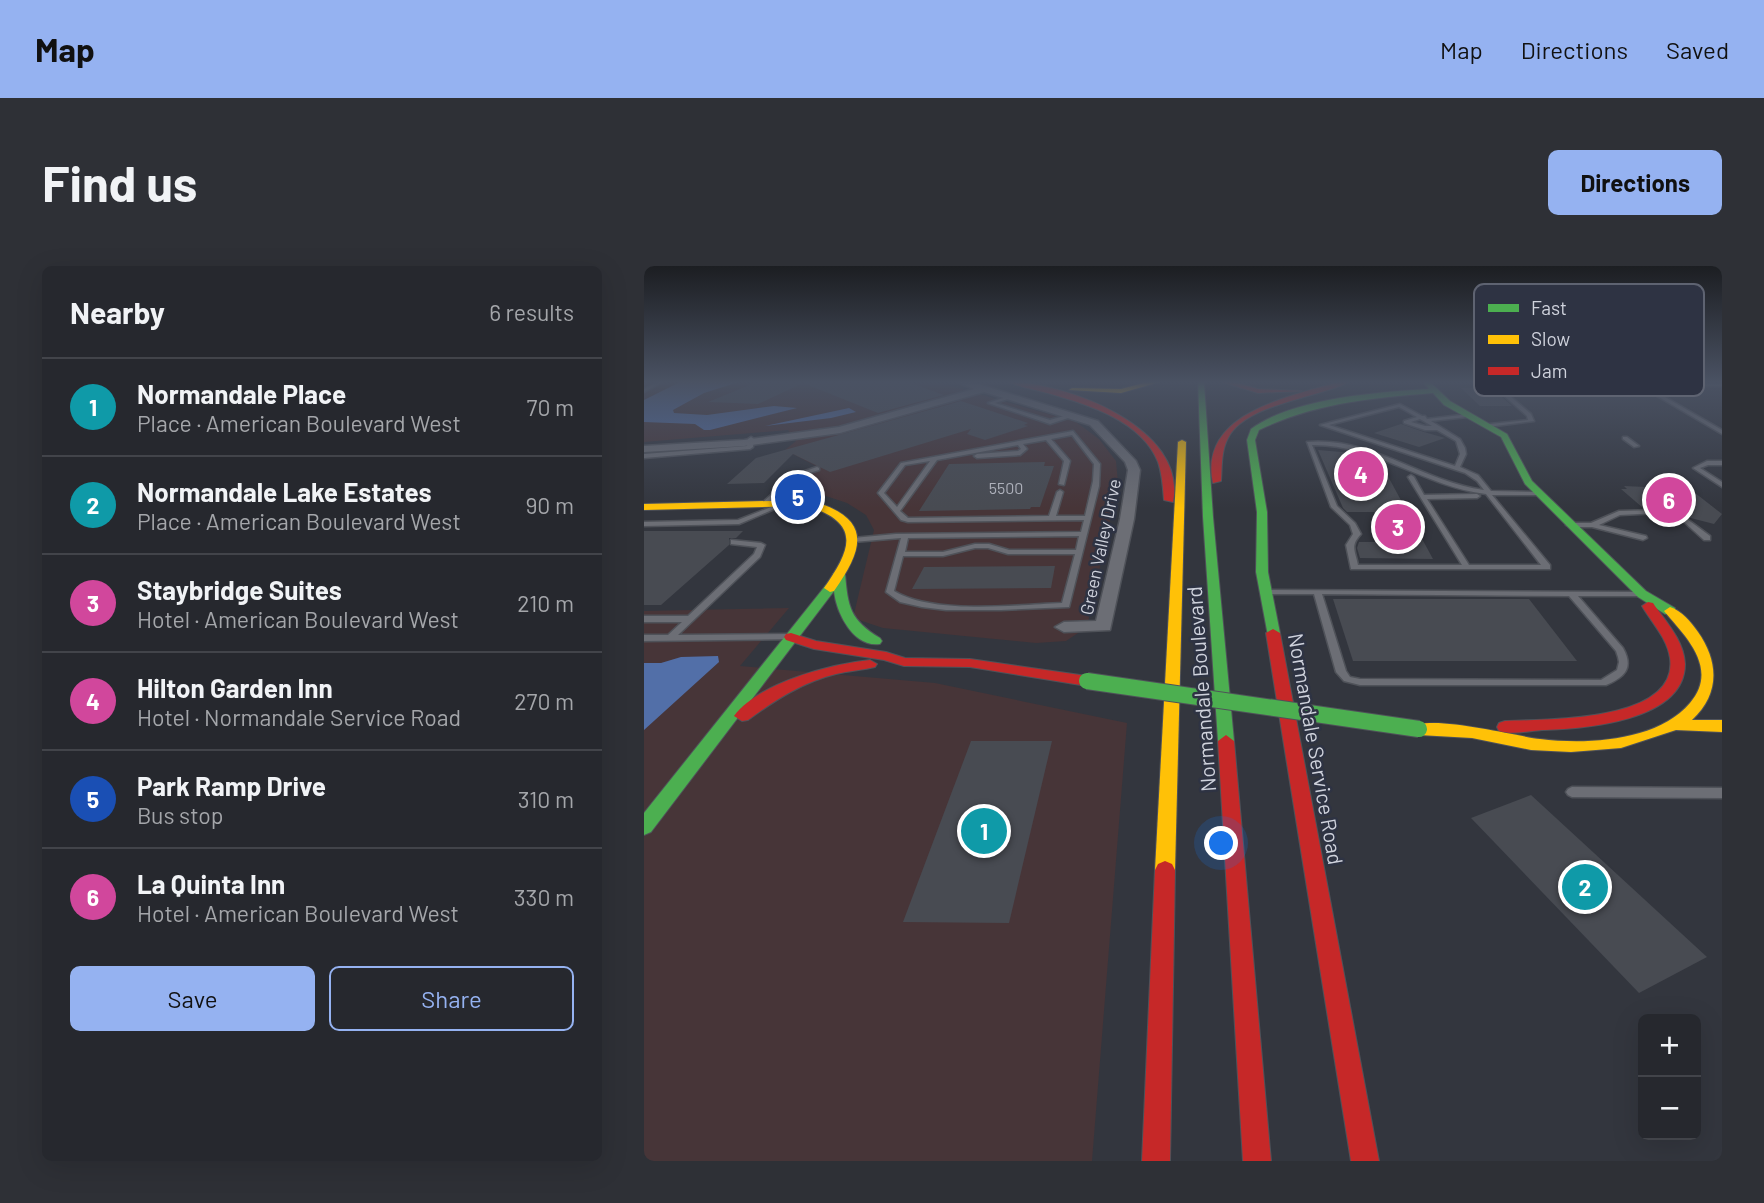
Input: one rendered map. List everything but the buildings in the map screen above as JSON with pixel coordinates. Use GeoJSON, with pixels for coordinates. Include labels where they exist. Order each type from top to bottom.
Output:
{"type":"FeatureCollection","features":[{"type":"Feature","properties":{"kind":"main road"},"geometry":{"type":"LineString","coordinates":[[1126,424],[1149,442],[1160,457],[1166,475],[1177,574]]}},
{"type":"Feature","properties":{"kind":"main road","name":"Normandale Boulevard"},"geometry":{"type":"LineString","coordinates":[[1156,1161],[1173,639],[1183,424]]}},
{"type":"Feature","properties":{"kind":"main road","name":"Normandale Boulevard"},"geometry":{"type":"LineString","coordinates":[[1203,424],[1203,461],[1211,527],[1257,1161]]}},
{"type":"Feature","properties":{"kind":"main road"},"geometry":{"type":"LineString","coordinates":[[1211,527],[1223,440],[1230,429],[1239,424]]}},
{"type":"Feature","properties":{"kind":"main road","name":"Normandale Service Road"},"geometry":{"type":"LineString","coordinates":[[1264,424],[1251,434],[1262,512],[1262,572],[1365,1161]]}},
{"type":"Feature","properties":{"kind":"main road"},"geometry":{"type":"LineString","coordinates":[[1485,424],[1508,440],[1516,466],[1538,493],[1642,594],[1677,616],[1692,633],[1702,652],[1714,691]]}},
{"type":"Feature","properties":{"kind":"main road"},"geometry":{"type":"LineString","coordinates":[[644,507],[766,502],[822,505],[844,514],[854,528],[853,540],[839,574],[644,827]]}},
{"type":"Feature","properties":{"kind":"main road"},"geometry":{"type":"LineString","coordinates":[[839,574],[844,618],[852,629],[874,640]]}},
{"type":"Feature","properties":{"kind":"main road"},"geometry":{"type":"LineString","coordinates":[[1473,732],[1527,724],[1568,724],[1629,715],[1651,704],[1676,680],[1678,662],[1676,650],[1667,632],[1653,615],[1642,594]]}},
{"type":"Feature","properties":{"kind":"main road"},"geometry":{"type":"LineString","coordinates":[[791,637],[822,634],[874,640],[942,651],[970,663]]}},
{"type":"Feature","properties":{"kind":"main road"},"geometry":{"type":"LineString","coordinates":[[791,637],[814,645],[886,656],[904,662]]}},
{"type":"Feature","properties":{"kind":"main road"},"geometry":{"type":"LineString","coordinates":[[706,744],[767,696],[801,677],[853,664],[904,662],[970,663],[1419,729],[1473,732],[1550,746],[1592,745],[1629,740],[1676,725],[1722,726]]}},
{"type":"Feature","properties":{"kind":"main road"},"geometry":{"type":"LineString","coordinates":[[1676,680],[1714,691],[1722,698]]}},
{"type":"Feature","properties":{"kind":"main road"},"geometry":{"type":"LineString","coordinates":[[1676,725],[1714,691]]}},
{"type":"Feature","properties":{"kind":"street"},"geometry":{"type":"LineString","coordinates":[[644,447],[751,440],[861,424]]}},
{"type":"Feature","properties":{"kind":"street","name":"Green Valley Drive"},"geometry":{"type":"LineString","coordinates":[[1064,628],[1104,626],[1127,519],[1134,470],[1130,461],[1093,424]]}},
{"type":"Feature","properties":{"kind":"lane"},"geometry":{"type":"LineString","coordinates":[[1329,424],[1324,425],[1456,468],[1483,480],[1490,495],[1547,567],[1354,567],[1348,547],[1350,540],[1357,534],[1353,524],[1334,507],[1309,443],[1342,444],[1408,472],[1490,495]]}},
{"type":"Feature","properties":{"kind":"lane"},"geometry":{"type":"LineString","coordinates":[[1412,424],[1425,428],[1442,428]]}},
{"type":"Feature","properties":{"kind":"lane"},"geometry":{"type":"LineString","coordinates":[[1434,424],[1458,440],[1464,450],[1463,460],[1456,468]]}},
{"type":"Feature","properties":{"kind":"lane"},"geometry":{"type":"LineString","coordinates":[[1490,426],[1508,424]]}},
{"type":"Feature","properties":{"kind":"lane"},"geometry":{"type":"LineString","coordinates":[[908,520],[901,536],[900,554],[890,592],[896,598],[934,607],[969,608],[1066,606],[1087,518],[1097,464],[1073,433],[903,464],[881,490],[903,519],[1087,518]]}},
{"type":"Feature","properties":{"kind":"lane"},"geometry":{"type":"LineString","coordinates":[[1047,437],[1067,461],[1052,518]]}},
{"type":"Feature","properties":{"kind":"lane"},"geometry":{"type":"LineString","coordinates":[[1625,438],[1636,446]]}},
{"type":"Feature","properties":{"kind":"lane"},"geometry":{"type":"LineString","coordinates":[[644,456],[750,447],[751,440]]}},
{"type":"Feature","properties":{"kind":"lane"},"geometry":{"type":"LineString","coordinates":[[946,456],[1015,454],[1024,449],[1019,442]]}},
{"type":"Feature","properties":{"kind":"lane"},"geometry":{"type":"LineString","coordinates":[[898,510],[935,458]]}},
{"type":"Feature","properties":{"kind":"lane"},"geometry":{"type":"LineString","coordinates":[[1722,463],[1707,463],[1696,468],[1722,485]]}},
{"type":"Feature","properties":{"kind":"lane"},"geometry":{"type":"LineString","coordinates":[[766,502],[794,476],[817,468]]}},
{"type":"Feature","properties":{"kind":"lane"},"geometry":{"type":"LineString","coordinates":[[1408,472],[1467,567]]}},
{"type":"Feature","properties":{"kind":"lane"},"geometry":{"type":"LineString","coordinates":[[1422,497],[1538,493]]}},
{"type":"Feature","properties":{"kind":"lane"},"geometry":{"type":"LineString","coordinates":[[644,524],[739,522],[789,502]]}},
{"type":"Feature","properties":{"kind":"lane"},"geometry":{"type":"LineString","coordinates":[[1592,525],[1619,513],[1658,512]]}},
{"type":"Feature","properties":{"kind":"lane"},"geometry":{"type":"LineString","coordinates":[[1685,520],[1707,538]]}},
{"type":"Feature","properties":{"kind":"lane"},"geometry":{"type":"LineString","coordinates":[[1570,525],[1592,525],[1643,538]]}},
{"type":"Feature","properties":{"kind":"lane"},"geometry":{"type":"LineString","coordinates":[[853,540],[901,536],[1083,534]]}},
{"type":"Feature","properties":{"kind":"lane"},"geometry":{"type":"LineString","coordinates":[[670,638],[757,555],[761,545],[734,542]]}},
{"type":"Feature","properties":{"kind":"lane"},"geometry":{"type":"LineString","coordinates":[[900,554],[943,554],[975,546],[989,546],[1008,552],[1079,552]]}},
{"type":"Feature","properties":{"kind":"lane"},"geometry":{"type":"LineString","coordinates":[[1317,592],[1340,672],[1347,679],[1360,682],[1602,684],[1616,678],[1624,669],[1625,659],[1572,594]]}},
{"type":"Feature","properties":{"kind":"lane"},"geometry":{"type":"LineString","coordinates":[[1266,593],[1642,594]]}},
{"type":"Feature","properties":{"kind":"lane"},"geometry":{"type":"LineString","coordinates":[[644,619],[690,619]]}},
{"type":"Feature","properties":{"kind":"lane"},"geometry":{"type":"LineString","coordinates":[[644,638],[791,637]]}},
{"type":"Feature","properties":{"kind":"lane"},"geometry":{"type":"LineString","coordinates":[[1572,792],[1722,793]]}},
{"type":"Feature","properties":{"kind":"shaded area"},"geometry":{"type":"Polygon","coordinates":[[[644,424],[1078,424],[1099,439],[1116,461],[1118,483],[1087,627],[1066,641],[1036,643],[883,628],[853,618],[874,530],[866,515],[847,503],[826,496],[789,493],[816,466],[785,450],[796,441],[788,430],[644,442],[644,424]]]}},
{"type":"Feature","properties":{"kind":"shaded area"},"geometry":{"type":"Polygon","coordinates":[[[789,608],[740,666],[935,683],[1127,723],[1092,1161],[644,1161],[644,611],[789,608]]]}},
{"type":"Feature","properties":{"kind":"water"},"geometry":{"type":"Polygon","coordinates":[[[689,424],[735,424],[710,430],[704,430],[689,424]]]}},
{"type":"Feature","properties":{"kind":"water"},"geometry":{"type":"Polygon","coordinates":[[[718,656],[719,662],[644,730],[644,663],[661,663],[681,657],[718,656]]]}},
{"type":"Feature","properties":{"kind":"traffic: fast"},"geometry":{"type":"LineString","coordinates":[[1203,424],[1226,741]]}},
{"type":"Feature","properties":{"kind":"traffic: fast"},"geometry":{"type":"LineString","coordinates":[[1266,424],[1255,429],[1251,440],[1262,512],[1262,572],[1273,633]]}},
{"type":"Feature","properties":{"kind":"traffic: fast"},"geometry":{"type":"LineString","coordinates":[[1483,424],[1504,436],[1528,482],[1642,594],[1670,611]]}},
{"type":"Feature","properties":{"kind":"traffic: fast"},"geometry":{"type":"LineString","coordinates":[[839,574],[846,614],[856,628],[875,641]]}},
{"type":"Feature","properties":{"kind":"traffic: fast"},"geometry":{"type":"LineString","coordinates":[[644,827],[830,588]]}},
{"type":"Feature","properties":{"kind":"traffic: fast"},"geometry":{"type":"LineString","coordinates":[[1087,681],[1419,729]]}},
{"type":"Feature","properties":{"kind":"traffic: slow"},"geometry":{"type":"LineString","coordinates":[[1165,870],[1182,442]]}},
{"type":"Feature","properties":{"kind":"traffic: slow"},"geometry":{"type":"LineString","coordinates":[[644,507],[809,503],[827,509],[841,516],[853,535],[849,559],[830,588]]}},
{"type":"Feature","properties":{"kind":"traffic: slow"},"geometry":{"type":"LineString","coordinates":[[1419,729],[1472,732],[1531,744],[1571,746],[1621,742],[1669,727],[1689,715],[1702,699],[1708,678],[1705,659],[1697,640],[1685,624],[1670,611]]}},
{"type":"Feature","properties":{"kind":"traffic: slow"},"geometry":{"type":"LineString","coordinates":[[1676,725],[1722,726]]}},
{"type":"Feature","properties":{"kind":"traffic: jam"},"geometry":{"type":"LineString","coordinates":[[1128,424],[1148,440],[1160,457],[1169,500]]}},
{"type":"Feature","properties":{"kind":"traffic: jam"},"geometry":{"type":"LineString","coordinates":[[1216,481],[1221,444],[1227,433],[1237,424]]}},
{"type":"Feature","properties":{"kind":"traffic: jam"},"geometry":{"type":"LineString","coordinates":[[1505,727],[1606,719],[1626,714],[1661,695],[1674,678],[1677,657],[1669,637],[1648,606]]}},
{"type":"Feature","properties":{"kind":"traffic: jam"},"geometry":{"type":"LineString","coordinates":[[1273,633],[1365,1161]]}},
{"type":"Feature","properties":{"kind":"traffic: jam"},"geometry":{"type":"LineString","coordinates":[[791,637],[814,645],[886,656],[904,662],[970,663],[1087,681]]}},
{"type":"Feature","properties":{"kind":"traffic: jam"},"geometry":{"type":"LineString","coordinates":[[742,716],[771,696],[802,680],[834,670],[870,664]]}},
{"type":"Feature","properties":{"kind":"traffic: jam"},"geometry":{"type":"LineString","coordinates":[[1226,741],[1257,1161]]}},
{"type":"Feature","properties":{"kind":"traffic: jam"},"geometry":{"type":"LineString","coordinates":[[1156,1161],[1165,870]]}},
{"type":"Feature","properties":{"kind":"place","name":"Hilton Garden Inn"},"geometry":{"type":"Point","coordinates":[1361,474]}},
{"type":"Feature","properties":{"kind":"place","name":"Park Ramp Drive"},"geometry":{"type":"Point","coordinates":[798,497]}},
{"type":"Feature","properties":{"kind":"place","name":"La Quinta Inn"},"geometry":{"type":"Point","coordinates":[1669,500]}},
{"type":"Feature","properties":{"kind":"place","name":"Staybridge Suites"},"geometry":{"type":"Point","coordinates":[1398,527]}},
{"type":"Feature","properties":{"kind":"place","name":"Normandale Place"},"geometry":{"type":"Point","coordinates":[984,831]}},
{"type":"Feature","properties":{"kind":"place","name":"Normandale Lake Estates"},"geometry":{"type":"Point","coordinates":[1585,887]}}]}
